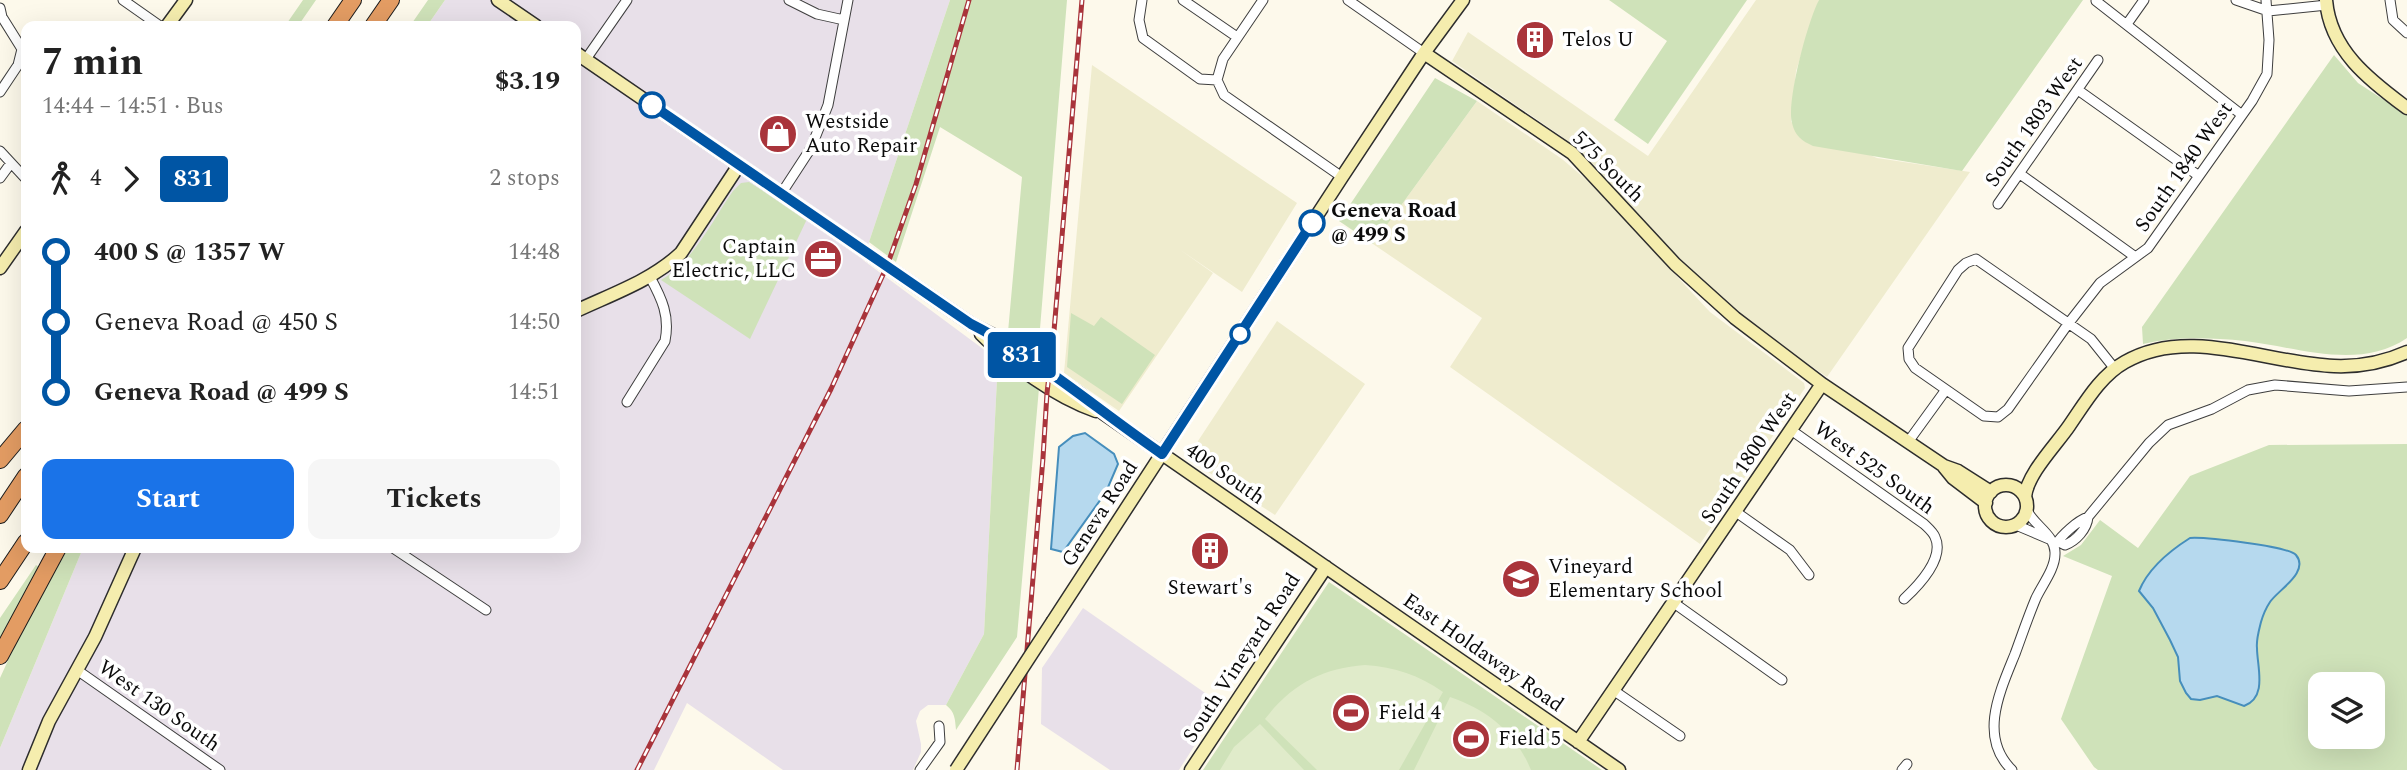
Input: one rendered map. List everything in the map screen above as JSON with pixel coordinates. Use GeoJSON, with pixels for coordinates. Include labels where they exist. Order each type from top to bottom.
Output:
{"type":"FeatureCollection","features":[{"type":"Feature","properties":{"kind":"highway"},"geometry":{"type":"LineString","coordinates":[[338,21],[353,0]]}},
{"type":"Feature","properties":{"kind":"highway"},"geometry":{"type":"LineString","coordinates":[[376,21],[391,0]]}},
{"type":"Feature","properties":{"kind":"highway"},"geometry":{"type":"LineString","coordinates":[[0,460],[21,435]]}},
{"type":"Feature","properties":{"kind":"highway"},"geometry":{"type":"LineString","coordinates":[[0,516],[21,484]]}},
{"type":"Feature","properties":{"kind":"highway"},"geometry":{"type":"LineString","coordinates":[[0,581],[21,550]]}},
{"type":"Feature","properties":{"kind":"highway"},"geometry":{"type":"LineString","coordinates":[[0,656],[55,553]]}},
{"type":"Feature","properties":{"kind":"street"},"geometry":{"type":"LineString","coordinates":[[123,0],[153,21]]}},
{"type":"Feature","properties":{"kind":"street"},"geometry":{"type":"LineString","coordinates":[[171,21],[186,0]]}},
{"type":"Feature","properties":{"kind":"street"},"geometry":{"type":"LineString","coordinates":[[498,0],[529,21]]}},
{"type":"Feature","properties":{"kind":"street"},"geometry":{"type":"LineString","coordinates":[[581,54],[627,0]]}},
{"type":"Feature","properties":{"kind":"street"},"geometry":{"type":"LineString","coordinates":[[789,0],[817,14],[844,20]]}},
{"type":"Feature","properties":{"kind":"street"},"geometry":{"type":"LineString","coordinates":[[781,194],[811,148],[822,124],[848,0]]}},
{"type":"Feature","properties":{"kind":"street"},"geometry":{"type":"LineString","coordinates":[[1142,0],[1139,20],[1143,38],[1200,79],[1217,79]]}},
{"type":"Feature","properties":{"kind":"street"},"geometry":{"type":"LineString","coordinates":[[1183,0],[1237,37]]}},
{"type":"Feature","properties":{"kind":"street"},"geometry":{"type":"LineString","coordinates":[[1263,0],[1223,60],[1217,79],[1224,95],[1342,177]]}},
{"type":"Feature","properties":{"kind":"street","name":"575 South"},"geometry":{"type":"LineString","coordinates":[[1348,0],[1572,153],[1675,264],[1735,318],[1822,384],[1944,466],[1958,471],[1988,497]]}},
{"type":"Feature","properties":{"kind":"street","name":"Geneva Road"},"geometry":{"type":"LineString","coordinates":[[956,770],[1342,177],[1462,0]]}},
{"type":"Feature","properties":{"kind":"street"},"geometry":{"type":"LineString","coordinates":[[2127,24],[2144,0]]}},
{"type":"Feature","properties":{"kind":"street"},"geometry":{"type":"LineString","coordinates":[[2235,0],[2268,11],[2326,3],[2340,47],[2366,77],[2406,104]]}},
{"type":"Feature","properties":{"kind":"street","name":"South 1840 West"},"geometry":{"type":"LineString","coordinates":[[1945,391],[1984,416],[1998,417],[2008,409],[2100,283],[2148,248],[2242,115],[2267,74],[2270,40],[2266,0]]}},
{"type":"Feature","properties":{"kind":"street"},"geometry":{"type":"LineString","coordinates":[[2390,0],[2393,20],[2407,33]]}},
{"type":"Feature","properties":{"kind":"street"},"geometry":{"type":"LineString","coordinates":[[2096,1],[2242,115]]}},
{"type":"Feature","properties":{"kind":"street"},"geometry":{"type":"LineString","coordinates":[[1,14],[12,37],[21,48]]}},
{"type":"Feature","properties":{"kind":"street","name":"400 South"},"geometry":{"type":"LineString","coordinates":[[581,57],[971,324],[993,335],[1080,394],[1103,413],[1326,567]]}},
{"type":"Feature","properties":{"kind":"street"},"geometry":{"type":"LineString","coordinates":[[0,92],[21,59]]}},
{"type":"Feature","properties":{"kind":"street","name":"South 1803 West"},"geometry":{"type":"LineString","coordinates":[[1998,204],[2098,60]]}},
{"type":"Feature","properties":{"kind":"street"},"geometry":{"type":"LineString","coordinates":[[2078,90],[2199,176]]}},
{"type":"Feature","properties":{"kind":"street"},"geometry":{"type":"LineString","coordinates":[[0,151],[21,174]]}},
{"type":"Feature","properties":{"kind":"street"},"geometry":{"type":"LineString","coordinates":[[0,178],[10,163]]}},
{"type":"Feature","properties":{"kind":"street"},"geometry":{"type":"LineString","coordinates":[[581,309],[650,277],[681,253],[739,165]]}},
{"type":"Feature","properties":{"kind":"street"},"geometry":{"type":"LineString","coordinates":[[2020,174],[2134,256]]}},
{"type":"Feature","properties":{"kind":"street"},"geometry":{"type":"LineString","coordinates":[[0,268],[21,238]]}},
{"type":"Feature","properties":{"kind":"street"},"geometry":{"type":"LineString","coordinates":[[1908,442],[1945,391],[1914,368],[1909,359],[1908,348],[1958,270],[1966,262],[1976,259],[2091,339],[2115,369]]}},
{"type":"Feature","properties":{"kind":"street"},"geometry":{"type":"LineString","coordinates":[[627,402],[665,341],[667,329],[664,305],[650,277]]}},
{"type":"Feature","properties":{"kind":"street"},"geometry":{"type":"LineString","coordinates":[[2038,468],[2030,471],[2020,482],[1997,487],[1988,497],[1987,515],[1997,525],[2010,527],[2025,516],[2026,489],[2038,468],[2098,385],[2115,369],[2137,356],[2164,348],[2202,347],[2334,366],[2376,363],[2404,357]]}},
{"type":"Feature","properties":{"kind":"street","name":"South 1800 West"},"geometry":{"type":"LineString","coordinates":[[1578,742],[1822,384]]}},
{"type":"Feature","properties":{"kind":"street"},"geometry":{"type":"LineString","coordinates":[[2016,524],[2054,542],[2065,545],[2074,540],[2087,524],[2088,517],[2149,443],[2168,425],[2248,390],[2275,385],[2349,391],[2407,387]]}},
{"type":"Feature","properties":{"kind":"street","name":"West 525 South"},"geometry":{"type":"LineString","coordinates":[[1791,430],[1924,524],[1936,537],[1936,554],[1930,568],[1916,589],[1903,599]]}},
{"type":"Feature","properties":{"kind":"street"},"geometry":{"type":"LineString","coordinates":[[2011,486],[2021,491],[2035,523],[2046,531],[2054,542],[2055,551],[2053,563],[2035,600],[1999,695],[1994,718],[1994,741],[2012,770]]}},
{"type":"Feature","properties":{"kind":"street"},"geometry":{"type":"LineString","coordinates":[[1736,512],[1790,550],[1810,575]]}},
{"type":"Feature","properties":{"kind":"street"},"geometry":{"type":"LineString","coordinates":[[29,770],[53,712],[96,637],[133,553]]}},
{"type":"Feature","properties":{"kind":"street"},"geometry":{"type":"LineString","coordinates":[[400,553],[486,610]]}},
{"type":"Feature","properties":{"kind":"street","name":"East Holdaway Road"},"geometry":{"type":"LineString","coordinates":[[1326,567],[1619,770]]}},
{"type":"Feature","properties":{"kind":"street","name":"South Vineyard Road"},"geometry":{"type":"LineString","coordinates":[[1191,770],[1326,567]]}},
{"type":"Feature","properties":{"kind":"street"},"geometry":{"type":"LineString","coordinates":[[1674,603],[1782,680]]}},
{"type":"Feature","properties":{"kind":"street","name":"West 130 South"},"geometry":{"type":"LineString","coordinates":[[77,670],[220,770]]}},
{"type":"Feature","properties":{"kind":"street"},"geometry":{"type":"LineString","coordinates":[[1614,690],[1680,736]]}},
{"type":"Feature","properties":{"kind":"street"},"geometry":{"type":"LineString","coordinates":[[920,770],[940,742],[939,726]]}},
{"type":"Feature","properties":{"kind":"shaded area"},"geometry":{"type":"Polygon","coordinates":[[[445,0],[950,0],[863,260],[998,360],[984,634],[946,705],[928,705],[920,711],[916,721],[921,752],[913,770],[783,770],[687,703],[654,770],[0,770],[0,748],[81,553],[581,553],[581,21],[430,21],[445,0]]]}},
{"type":"Feature","properties":{"kind":"shaded area"},"geometry":{"type":"Polygon","coordinates":[[[1756,0],[1819,0],[1796,71],[1791,122],[1877,158],[1970,172],[1827,377],[1728,309],[1561,136],[1452,61],[1468,32],[1648,156],[1756,0]]]}},
{"type":"Feature","properties":{"kind":"shaded area"},"geometry":{"type":"Polygon","coordinates":[[[1092,65],[1297,203],[1242,292],[1179,249],[1213,273],[1119,411],[1064,373],[1092,65]]]}},
{"type":"Feature","properties":{"kind":"shaded area"},"geometry":{"type":"Polygon","coordinates":[[[1477,101],[1562,159],[1589,182],[1710,312],[1804,383],[1805,388],[1700,544],[1450,367],[1482,318],[1373,244],[1477,101]]]}},
{"type":"Feature","properties":{"kind":"shaded area"},"geometry":{"type":"Polygon","coordinates":[[[1277,321],[1365,384],[1275,515],[1202,468],[1198,441],[1277,321]]]}},
{"type":"Feature","properties":{"kind":"shaded area"},"geometry":{"type":"Polygon","coordinates":[[[1083,608],[1221,704],[1179,770],[1110,770],[1041,724],[1042,668],[1083,608]]]}},
{"type":"Feature","properties":{"kind":"green space"},"geometry":{"type":"Polygon","coordinates":[[[303,0],[316,0],[301,21],[288,21],[303,0]]]}},
{"type":"Feature","properties":{"kind":"green space"},"geometry":{"type":"Polygon","coordinates":[[[428,0],[445,0],[430,21],[413,21],[428,0]]]}},
{"type":"Feature","properties":{"kind":"green space"},"geometry":{"type":"Polygon","coordinates":[[[950,0],[1067,0],[1038,353],[1008,332],[1022,177],[940,127],[896,262],[869,242],[950,0]]]}},
{"type":"Feature","properties":{"kind":"green space"},"geometry":{"type":"Polygon","coordinates":[[[1609,0],[1747,0],[1648,144],[1614,120],[1667,41],[1609,0]]]}},
{"type":"Feature","properties":{"kind":"green space"},"geometry":{"type":"Polygon","coordinates":[[[1819,0],[2083,0],[1962,171],[1813,146],[1797,135],[1792,123],[1792,98],[1804,42],[1819,0]]]}},
{"type":"Feature","properties":{"kind":"green space"},"geometry":{"type":"Polygon","coordinates":[[[2334,55],[2358,83],[2407,115],[2407,338],[2388,348],[2348,355],[2219,339],[2181,339],[2143,344],[2142,327],[2334,55]]]}},
{"type":"Feature","properties":{"kind":"green space"},"geometry":{"type":"Polygon","coordinates":[[[1435,78],[1477,101],[1373,244],[1339,221],[1435,78]]]}},
{"type":"Feature","properties":{"kind":"green space"},"geometry":{"type":"Polygon","coordinates":[[[749,182],[807,219],[750,339],[661,280],[683,263],[692,252],[733,191],[741,183],[749,182]]]}},
{"type":"Feature","properties":{"kind":"green space"},"geometry":{"type":"Polygon","coordinates":[[[1071,313],[1094,326],[1101,317],[1155,355],[1122,404],[1067,367],[1071,313]]]}},
{"type":"Feature","properties":{"kind":"green space"},"geometry":{"type":"Polygon","coordinates":[[[998,360],[1039,388],[1017,637],[956,730],[953,713],[946,705],[984,634],[998,360]]]}},
{"type":"Feature","properties":{"kind":"green space"},"geometry":{"type":"Polygon","coordinates":[[[2407,444],[2407,770],[2098,770],[2094,767],[2061,719],[2112,576],[2063,556],[2081,545],[2100,520],[2138,548],[2190,476],[2269,445],[2407,444]]]}},
{"type":"Feature","properties":{"kind":"green space"},"geometry":{"type":"Polygon","coordinates":[[[65,553],[81,553],[0,748],[0,678],[65,553]]]}},
{"type":"Feature","properties":{"kind":"green space"},"geometry":{"type":"Polygon","coordinates":[[[36,565],[39,567],[0,638],[0,618],[36,565]]]}},
{"type":"Feature","properties":{"kind":"green space"},"geometry":{"type":"Polygon","coordinates":[[[1329,582],[1602,770],[1203,770],[1329,582]]]}},
{"type":"Feature","properties":{"kind":"green space","name":"Field 4"},"geometry":{"type":"Polygon","coordinates":[[[1365,665],[1406,673],[1443,692],[1399,770],[1317,770],[1265,719],[1286,697],[1309,680],[1335,670],[1365,665]]]}},
{"type":"Feature","properties":{"kind":"green space","name":"Field 5"},"geometry":{"type":"Polygon","coordinates":[[[1450,697],[1464,702],[1499,724],[1517,744],[1531,770],[1414,770],[1450,697]]]}},
{"type":"Feature","properties":{"kind":"green space"},"geometry":{"type":"Polygon","coordinates":[[[1260,724],[1304,770],[1220,770],[1234,747],[1260,724]]]}},
{"type":"Feature","properties":{"kind":"water"},"geometry":{"type":"Polygon","coordinates":[[[1085,433],[1114,454],[1118,464],[1106,492],[1063,552],[1051,549],[1059,447],[1073,436],[1085,433]]]}},
{"type":"Feature","properties":{"kind":"water"},"geometry":{"type":"Polygon","coordinates":[[[2190,538],[2278,548],[2296,555],[2299,561],[2296,574],[2270,602],[2264,614],[2257,642],[2259,689],[2251,702],[2244,706],[2217,696],[2191,699],[2180,681],[2178,657],[2170,640],[2153,608],[2139,591],[2148,575],[2161,561],[2190,538]]]}},
{"type":"Feature","properties":{"kind":"railway"},"geometry":{"type":"LineString","coordinates":[[637,770],[831,389],[887,266],[916,184],[969,0]]}},
{"type":"Feature","properties":{"kind":"railway"},"geometry":{"type":"LineString","coordinates":[[1017,770],[1082,0]]}},
{"type":"Feature","properties":{"kind":"bus line","name":"831"},"geometry":{"type":"LineString","coordinates":[[652,105],[971,324],[993,335],[1080,394],[1162,454],[1312,223]]}},
{"type":"Feature","properties":{"kind":"place","name":"Telos U"},"geometry":{"type":"Point","coordinates":[1535,40]}},
{"type":"Feature","properties":{"kind":"place","name":"Westside Auto Repair"},"geometry":{"type":"Point","coordinates":[778,134]}},
{"type":"Feature","properties":{"kind":"place","name":"Geneva Road @ 499 S"},"geometry":{"type":"Point","coordinates":[1312,223]}},
{"type":"Feature","properties":{"kind":"place","name":"Captain Electric, LLC"},"geometry":{"type":"Point","coordinates":[823,259]}},
{"type":"Feature","properties":{"kind":"place","name":"Stewart's"},"geometry":{"type":"Point","coordinates":[1210,551]}},
{"type":"Feature","properties":{"kind":"place","name":"Vineyard Elementary School"},"geometry":{"type":"Point","coordinates":[1521,579]}},
{"type":"Feature","properties":{"kind":"place","name":"Field 4"},"geometry":{"type":"Point","coordinates":[1351,713]}},
{"type":"Feature","properties":{"kind":"place","name":"Field 5"},"geometry":{"type":"Point","coordinates":[1471,739]}}]}
